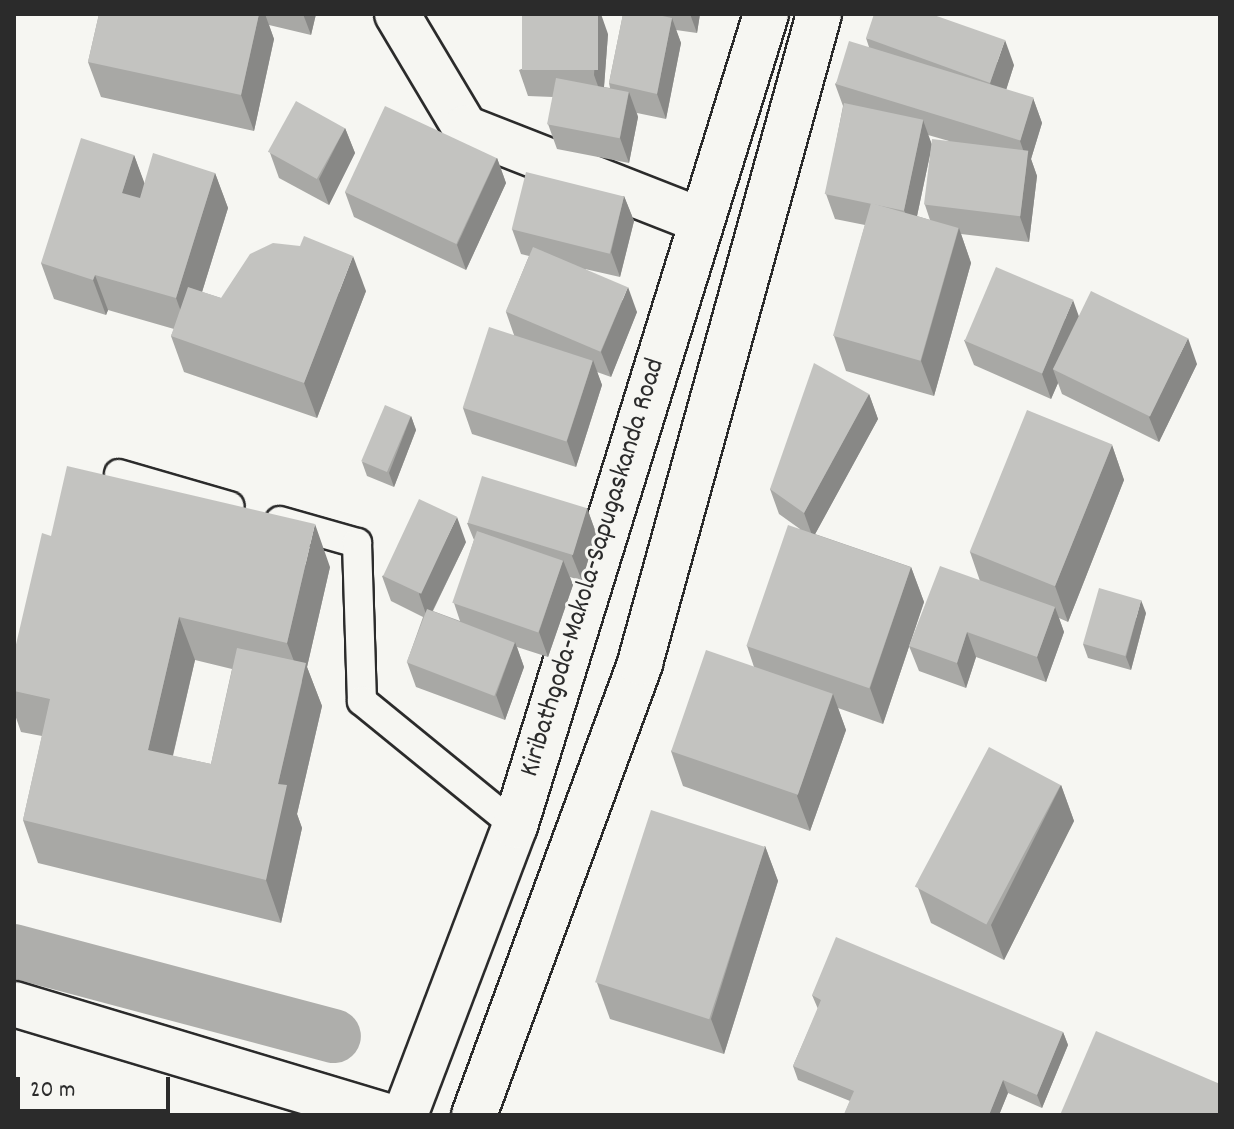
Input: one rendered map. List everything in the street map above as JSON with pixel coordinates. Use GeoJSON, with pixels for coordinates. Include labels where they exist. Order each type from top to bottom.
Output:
{"type":"FeatureCollection","features":[{"type":"Feature","properties":{"kind":"main road"},"geometry":{"type":"LineString","coordinates":[[397,14],[465,128],[700,220]]}},
{"type":"Feature","properties":{"kind":"main road","name":"Kiribathgoda-Makola-Sapugaskanda Road"},"geometry":{"type":"LineString","coordinates":[[405,1115],[515,826],[766,14]]}},
{"type":"Feature","properties":{"kind":"main road"},"geometry":{"type":"LineString","coordinates":[[474,1115],[640,663],[819,14]]}},
{"type":"Feature","properties":{"kind":"main road"},"geometry":{"type":"LineString","coordinates":[[14,1004],[385,1115]]}},
{"type":"Feature","properties":{"kind":"lane"},"geometry":{"type":"LineString","coordinates":[[119,474],[357,543],[362,701],[515,826]]}},
{"type":"Feature","properties":{"kind":"building"},"geometry":{"type":"Polygon","coordinates":[[[99,14],[259,14],[241,95],[88,62],[99,14]]]}},
{"type":"Feature","properties":{"kind":"building"},"geometry":{"type":"Polygon","coordinates":[[[522,14],[598,14],[598,70],[522,70],[522,14]]]}},
{"type":"Feature","properties":{"kind":"building"},"geometry":{"type":"Polygon","coordinates":[[[623,14],[653,14],[672,18],[657,94],[609,83],[623,14]]]}},
{"type":"Feature","properties":{"kind":"building"},"geometry":{"type":"Polygon","coordinates":[[[874,14],[931,14],[1005,40],[990,83],[866,38],[874,14]]]}},
{"type":"Feature","properties":{"kind":"building"},"geometry":{"type":"Polygon","coordinates":[[[849,41],[1034,97],[1020,140],[836,84],[849,41]]]}},
{"type":"Feature","properties":{"kind":"building"},"geometry":{"type":"Polygon","coordinates":[[[556,78],[629,92],[620,138],[547,124],[556,78]]]}},
{"type":"Feature","properties":{"kind":"building"},"geometry":{"type":"Polygon","coordinates":[[[296,101],[345,128],[317,179],[268,152],[296,101]]]}},
{"type":"Feature","properties":{"kind":"building"},"geometry":{"type":"Polygon","coordinates":[[[844,103],[923,120],[904,211],[825,194],[844,103]]]}},
{"type":"Feature","properties":{"kind":"building"},"geometry":{"type":"Polygon","coordinates":[[[385,106],[496,158],[456,244],[345,192],[385,106]]]}},
{"type":"Feature","properties":{"kind":"building"},"geometry":{"type":"Polygon","coordinates":[[[81,138],[134,155],[122,193],[140,198],[153,153],[215,173],[176,298],[95,275],[93,280],[41,263],[81,138]]]}},
{"type":"Feature","properties":{"kind":"building"},"geometry":{"type":"Polygon","coordinates":[[[932,139],[1028,151],[1020,216],[924,205],[932,139]]]}},
{"type":"Feature","properties":{"kind":"building"},"geometry":{"type":"Polygon","coordinates":[[[526,172],[624,196],[610,254],[512,229],[526,172]]]}},
{"type":"Feature","properties":{"kind":"building"},"geometry":{"type":"Polygon","coordinates":[[[871,203],[958,228],[920,361],[833,336],[871,203]]]}},
{"type":"Feature","properties":{"kind":"building"},"geometry":{"type":"Polygon","coordinates":[[[304,236],[353,256],[304,383],[171,336],[188,287],[221,298],[250,254],[273,243],[300,246],[304,236]]]}},
{"type":"Feature","properties":{"kind":"building"},"geometry":{"type":"Polygon","coordinates":[[[533,247],[628,287],[600,352],[506,311],[533,247]]]}},
{"type":"Feature","properties":{"kind":"building"},"geometry":{"type":"Polygon","coordinates":[[[996,267],[1073,300],[1042,373],[965,341],[996,267]]]}},
{"type":"Feature","properties":{"kind":"building"},"geometry":{"type":"Polygon","coordinates":[[[1091,291],[1188,338],[1150,417],[1053,369],[1091,291]]]}},
{"type":"Feature","properties":{"kind":"building"},"geometry":{"type":"Polygon","coordinates":[[[489,327],[593,361],[566,442],[463,408],[489,327]]]}},
{"type":"Feature","properties":{"kind":"building"},"geometry":{"type":"Polygon","coordinates":[[[814,363],[869,394],[804,513],[770,489],[814,363]]]}},
{"type":"Feature","properties":{"kind":"building"},"geometry":{"type":"Polygon","coordinates":[[[385,405],[411,416],[387,472],[361,461],[385,405]]]}},
{"type":"Feature","properties":{"kind":"building"},"geometry":{"type":"Polygon","coordinates":[[[1027,410],[1112,444],[1055,586],[970,552],[1027,410]]]}},
{"type":"Feature","properties":{"kind":"building"},"geometry":{"type":"Polygon","coordinates":[[[67,466],[315,524],[287,643],[179,617],[148,750],[211,764],[237,648],[306,663],[278,784],[287,785],[266,880],[23,820],[50,699],[14,691],[14,653],[42,533],[51,536],[67,466]]]}},
{"type":"Feature","properties":{"kind":"building"},"geometry":{"type":"Polygon","coordinates":[[[482,476],[587,508],[573,555],[468,523],[482,476]]]}},
{"type":"Feature","properties":{"kind":"building"},"geometry":{"type":"Polygon","coordinates":[[[419,499],[457,517],[421,594],[383,576],[419,499]]]}},
{"type":"Feature","properties":{"kind":"building"},"geometry":{"type":"Polygon","coordinates":[[[788,525],[911,567],[869,688],[746,646],[788,525]]]}},
{"type":"Feature","properties":{"kind":"building"},"geometry":{"type":"Polygon","coordinates":[[[477,531],[563,561],[538,632],[452,603],[477,531]]]}},
{"type":"Feature","properties":{"kind":"building"},"geometry":{"type":"Polygon","coordinates":[[[940,566],[1055,607],[1037,657],[967,632],[957,663],[909,646],[940,566]]]}},
{"type":"Feature","properties":{"kind":"building"},"geometry":{"type":"Polygon","coordinates":[[[1099,588],[1141,600],[1125,656],[1083,644],[1099,588]]]}},
{"type":"Feature","properties":{"kind":"building"},"geometry":{"type":"Polygon","coordinates":[[[427,609],[515,643],[494,696],[407,662],[427,609]]]}},
{"type":"Feature","properties":{"kind":"building"},"geometry":{"type":"Polygon","coordinates":[[[706,650],[833,694],[798,795],[671,751],[706,650]]]}},
{"type":"Feature","properties":{"kind":"building"},"geometry":{"type":"Polygon","coordinates":[[[989,747],[1061,785],[986,925],[915,887],[989,747]]]}},
{"type":"Feature","properties":{"kind":"building"},"geometry":{"type":"Polygon","coordinates":[[[651,810],[765,847],[709,1019],[595,982],[651,810]]]}},
{"type":"Feature","properties":{"kind":"building"},"geometry":{"type":"Polygon","coordinates":[[[836,937],[1063,1032],[1037,1095],[1003,1080],[989,1115],[844,1114],[854,1091],[793,1066],[821,1000],[812,995],[836,937]]]}},
{"type":"Feature","properties":{"kind":"building"},"geometry":{"type":"Polygon","coordinates":[[[1096,1031],[1220,1084],[1220,1115],[1060,1115],[1096,1031]]]}},
{"type":"Feature","properties":{"kind":"waterway"},"geometry":{"type":"LineString","coordinates":[[14,951],[334,1036]]}}]}
